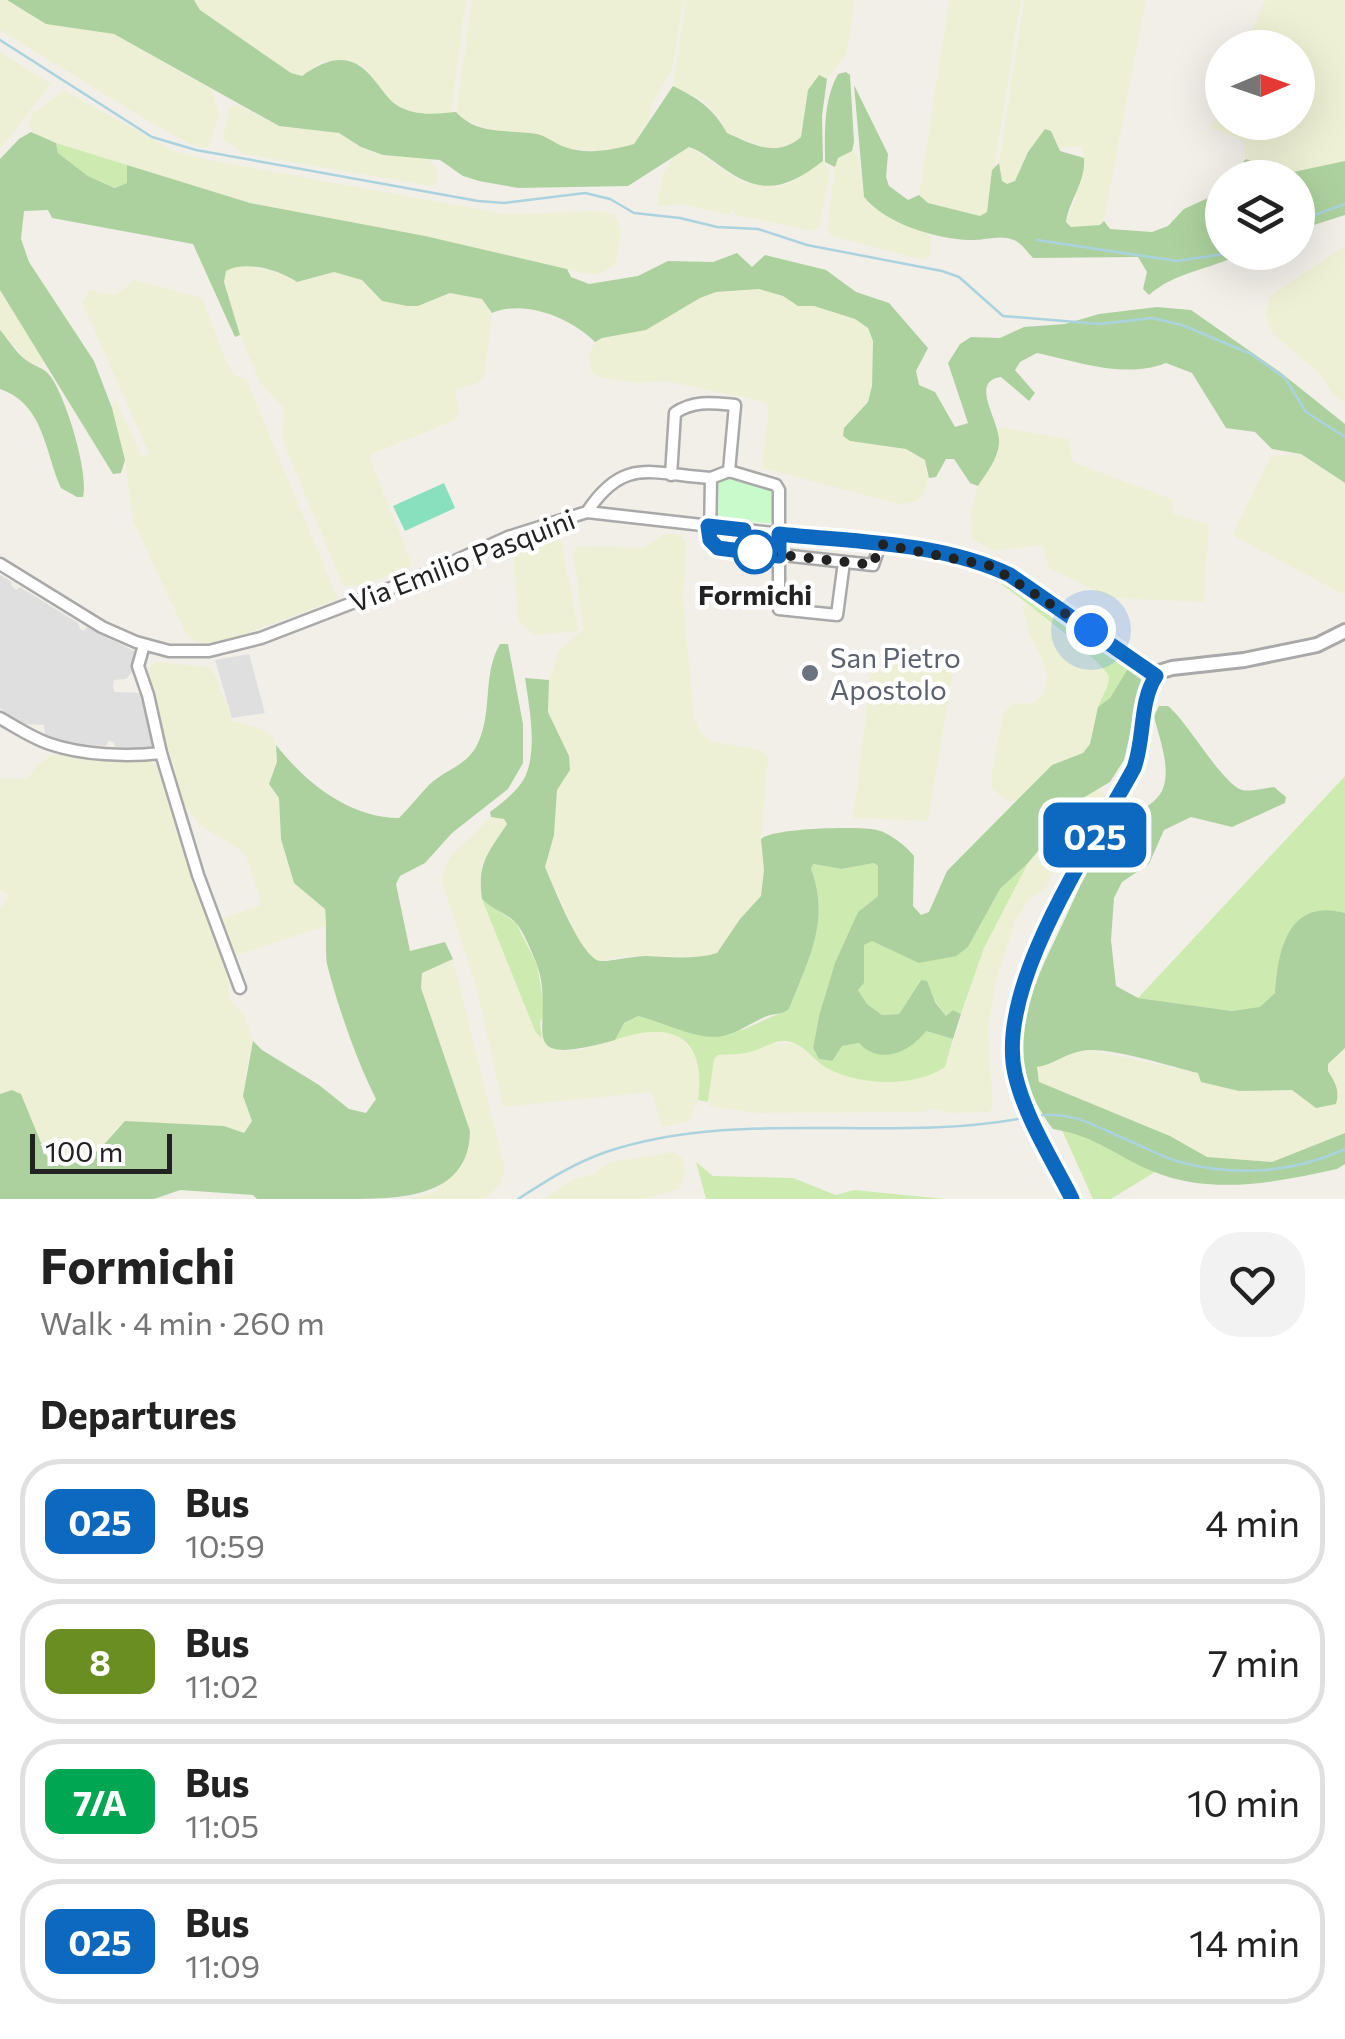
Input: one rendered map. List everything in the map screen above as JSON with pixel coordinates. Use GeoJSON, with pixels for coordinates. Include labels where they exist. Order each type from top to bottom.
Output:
{"type":"FeatureCollection","features":[{"type":"Feature","properties":{"kind":"street"},"geometry":{"type":"LineString","coordinates":[[671,475],[675,413],[693,403],[706,402],[735,405],[729,471]]}},
{"type":"Feature","properties":{"kind":"street"},"geometry":{"type":"LineString","coordinates":[[587,512],[603,488],[630,473],[711,478],[729,471],[776,485],[782,497],[779,609],[836,615],[844,562]]}},
{"type":"Feature","properties":{"kind":"street"},"geometry":{"type":"LineString","coordinates":[[711,478],[708,526],[710,540],[718,548],[873,565],[880,544]]}},
{"type":"Feature","properties":{"kind":"street","name":"Via Emilio Pasquini"},"geometry":{"type":"LineString","coordinates":[[0,564],[102,627],[144,645],[195,652],[238,646],[417,578],[508,537],[587,512],[880,544],[973,560],[1000,570],[1156,676]]}},
{"type":"Feature","properties":{"kind":"street"},"geometry":{"type":"LineString","coordinates":[[1072,1199],[1024,1104],[1013,1056],[1014,1016],[1026,976],[1072,877],[1134,768],[1141,748],[1146,697],[1156,676],[1172,668],[1244,660],[1316,645],[1345,631]]}},
{"type":"Feature","properties":{"kind":"street"},"geometry":{"type":"LineString","coordinates":[[144,645],[138,666],[161,754],[198,875],[240,988]]}},
{"type":"Feature","properties":{"kind":"street"},"geometry":{"type":"LineString","coordinates":[[0,718],[39,740],[62,747],[161,754]]}},
{"type":"Feature","properties":{"kind":"shaded area"},"geometry":{"type":"Polygon","coordinates":[[[0,575],[12,582],[16,590],[20,587],[78,623],[80,629],[84,631],[87,627],[138,653],[132,672],[126,679],[114,680],[113,688],[115,692],[140,693],[154,748],[115,747],[109,741],[105,746],[62,744],[45,736],[44,725],[22,724],[0,708],[0,575]]]}},
{"type":"Feature","properties":{"kind":"shaded area"},"geometry":{"type":"Polygon","coordinates":[[[249,654],[265,713],[232,718],[215,660],[249,654]]]}},
{"type":"Feature","properties":{"kind":"green space"},"geometry":{"type":"Polygon","coordinates":[[[0,0],[7,0],[46,24],[114,34],[212,90],[219,114],[210,146],[188,143],[148,121],[0,30],[0,0]]]}},
{"type":"Feature","properties":{"kind":"green space"},"geometry":{"type":"Polygon","coordinates":[[[7,0],[194,0],[200,10],[291,73],[302,76],[322,64],[350,61],[367,72],[395,104],[410,111],[456,112],[474,125],[537,134],[582,151],[634,144],[673,86],[704,105],[727,133],[765,147],[783,147],[801,137],[808,90],[819,75],[827,79],[822,116],[823,161],[798,178],[774,186],[750,183],[689,147],[628,186],[518,188],[479,181],[463,176],[440,160],[383,155],[339,133],[279,126],[114,34],[46,24],[7,0]]]}},
{"type":"Feature","properties":{"kind":"green space"},"geometry":{"type":"Polygon","coordinates":[[[194,0],[466,0],[451,113],[423,115],[393,104],[363,65],[321,62],[302,76],[291,73],[200,10],[194,0]]]}},
{"type":"Feature","properties":{"kind":"green space"},"geometry":{"type":"Polygon","coordinates":[[[472,0],[684,0],[672,69],[634,144],[607,151],[568,149],[539,135],[499,133],[462,119],[456,112],[472,0]]]}},
{"type":"Feature","properties":{"kind":"green space"},"geometry":{"type":"Polygon","coordinates":[[[686,0],[855,0],[847,53],[827,79],[819,76],[801,137],[790,146],[775,151],[727,133],[703,100],[673,86],[686,0]]]}},
{"type":"Feature","properties":{"kind":"green space"},"geometry":{"type":"Polygon","coordinates":[[[949,0],[1021,0],[987,213],[980,217],[928,203],[919,195],[949,0]]]}},
{"type":"Feature","properties":{"kind":"green space"},"geometry":{"type":"Polygon","coordinates":[[[1024,0],[1146,0],[1104,221],[1100,225],[1071,227],[1066,222],[1084,158],[1081,146],[1028,152],[1015,181],[1006,184],[1002,180],[999,163],[1024,0]]]}},
{"type":"Feature","properties":{"kind":"green space"},"geometry":{"type":"Polygon","coordinates":[[[1265,0],[1345,0],[1345,161],[1315,167],[1315,160],[1246,159],[1243,140],[1315,140],[1315,30],[1252,30],[1265,0]]]}},
{"type":"Feature","properties":{"kind":"green space"},"geometry":{"type":"Polygon","coordinates":[[[0,52],[51,84],[0,149],[0,52]]]}},
{"type":"Feature","properties":{"kind":"green space"},"geometry":{"type":"Polygon","coordinates":[[[838,74],[850,75],[854,142],[852,151],[838,158],[835,167],[825,162],[826,117],[833,84],[838,74]]]}},
{"type":"Feature","properties":{"kind":"green space"},"geometry":{"type":"Polygon","coordinates":[[[854,85],[888,154],[889,186],[908,200],[919,195],[928,203],[980,216],[987,212],[992,170],[999,163],[1002,181],[1015,181],[1028,152],[1045,129],[1051,131],[1060,151],[1084,158],[1066,222],[1071,227],[1100,225],[1104,221],[1110,229],[1152,232],[1168,226],[1184,209],[1205,199],[1205,268],[1171,281],[1149,295],[1143,289],[1147,272],[1138,257],[1033,258],[1010,239],[957,239],[927,233],[885,215],[864,197],[854,85]]]}},
{"type":"Feature","properties":{"kind":"green space"},"geometry":{"type":"Polygon","coordinates":[[[64,90],[176,152],[209,160],[506,214],[614,214],[621,229],[616,264],[600,274],[585,273],[425,236],[250,203],[36,137],[29,126],[32,114],[64,90]]]}},
{"type":"Feature","properties":{"kind":"green space"},"geometry":{"type":"Polygon","coordinates":[[[235,104],[279,126],[339,133],[383,155],[428,158],[438,171],[437,182],[432,186],[243,154],[223,139],[229,109],[235,104]]]}},
{"type":"Feature","properties":{"kind":"green space"},"geometry":{"type":"Polygon","coordinates":[[[31,132],[56,143],[58,153],[88,176],[115,188],[127,183],[127,165],[250,203],[425,236],[567,269],[571,277],[589,284],[638,276],[668,261],[713,262],[737,253],[752,267],[765,255],[826,270],[856,292],[889,303],[928,348],[916,371],[919,385],[935,392],[955,427],[968,423],[948,363],[960,344],[971,337],[1000,338],[1024,327],[1065,324],[1099,314],[1157,307],[1191,310],[1280,372],[1345,424],[1345,483],[1301,454],[1272,449],[1255,432],[1226,428],[1192,373],[1166,363],[1118,369],[1037,353],[1020,362],[1015,370],[1035,393],[1029,401],[1001,377],[992,380],[986,394],[999,443],[978,486],[970,483],[954,459],[946,459],[936,477],[929,478],[925,460],[906,449],[850,441],[843,436],[844,428],[868,402],[872,386],[873,341],[868,328],[855,319],[814,306],[798,306],[783,296],[759,289],[716,292],[646,330],[595,342],[573,325],[547,313],[519,308],[492,313],[482,299],[450,293],[418,306],[407,306],[382,301],[362,280],[334,272],[297,282],[272,270],[243,266],[226,271],[224,282],[240,335],[235,337],[193,244],[52,218],[48,210],[24,211],[21,239],[29,262],[94,361],[112,408],[125,460],[121,473],[113,474],[0,290],[0,159],[31,132]]]}},
{"type":"Feature","properties":{"kind":"green space"},"geometry":{"type":"Polygon","coordinates":[[[56,143],[127,165],[127,183],[116,188],[88,176],[58,153],[56,143]]]}},
{"type":"Feature","properties":{"kind":"green space"},"geometry":{"type":"Polygon","coordinates":[[[689,147],[742,182],[778,187],[823,161],[830,171],[819,228],[813,231],[736,215],[732,210],[728,215],[681,204],[657,206],[664,172],[675,156],[689,147]]]}},
{"type":"Feature","properties":{"kind":"green space"},"geometry":{"type":"Polygon","coordinates":[[[852,151],[857,153],[864,197],[872,207],[931,236],[931,255],[923,260],[832,236],[827,230],[835,167],[838,158],[852,151]]]}},
{"type":"Feature","properties":{"kind":"green space"},"geometry":{"type":"Polygon","coordinates":[[[1345,161],[1345,215],[1315,225],[1315,167],[1345,161]]]}},
{"type":"Feature","properties":{"kind":"green space"},"geometry":{"type":"Polygon","coordinates":[[[1345,246],[1345,404],[1319,373],[1273,334],[1265,315],[1271,295],[1309,270],[1315,270],[1315,266],[1345,246]]]}},
{"type":"Feature","properties":{"kind":"green space"},"geometry":{"type":"Polygon","coordinates":[[[249,266],[285,274],[298,282],[343,273],[362,280],[376,296],[418,306],[456,292],[482,299],[489,306],[492,313],[485,374],[479,382],[455,390],[459,411],[455,420],[369,455],[412,565],[365,585],[343,586],[282,439],[284,408],[260,383],[224,282],[226,271],[249,266]]]}},
{"type":"Feature","properties":{"kind":"green space"},"geometry":{"type":"Polygon","coordinates":[[[135,280],[202,298],[227,363],[234,375],[246,379],[338,599],[240,636],[203,644],[187,636],[133,521],[125,460],[112,408],[115,399],[142,457],[149,454],[82,302],[89,290],[115,295],[135,280]]]}},
{"type":"Feature","properties":{"kind":"green space"},"geometry":{"type":"Polygon","coordinates":[[[759,289],[784,296],[798,306],[814,306],[855,319],[868,328],[873,341],[872,386],[868,402],[844,428],[850,441],[906,449],[925,460],[929,478],[923,496],[915,502],[899,504],[762,468],[769,407],[764,402],[666,381],[638,383],[601,378],[591,371],[589,355],[595,342],[602,338],[646,330],[716,292],[759,289]]]}},
{"type":"Feature","properties":{"kind":"green space"},"geometry":{"type":"Polygon","coordinates":[[[0,290],[43,357],[43,367],[26,360],[0,330],[0,290]]]}},
{"type":"Feature","properties":{"kind":"green space"},"geometry":{"type":"Polygon","coordinates":[[[0,330],[22,357],[48,374],[57,387],[79,454],[83,497],[61,488],[34,417],[15,396],[0,389],[0,330]]]}},
{"type":"Feature","properties":{"kind":"green space"},"geometry":{"type":"Polygon","coordinates":[[[999,427],[1069,439],[1073,462],[1174,500],[1172,513],[1209,525],[1204,602],[1111,598],[1049,568],[1042,545],[994,551],[972,539],[971,511],[978,486],[996,458],[999,427]]]}},
{"type":"Feature","properties":{"kind":"green space"},"geometry":{"type":"Polygon","coordinates":[[[1300,454],[1345,483],[1345,595],[1232,535],[1271,456],[1300,454]]]}},
{"type":"Feature","properties":{"kind":"green space"},"geometry":{"type":"Polygon","coordinates":[[[731,477],[774,492],[776,524],[713,518],[716,483],[731,477]]]}},
{"type":"Feature","properties":{"kind":"green space"},"geometry":{"type":"Polygon","coordinates":[[[444,483],[455,508],[405,531],[393,506],[444,483]]]}},
{"type":"Feature","properties":{"kind":"green space"},"geometry":{"type":"Polygon","coordinates":[[[559,530],[579,631],[534,635],[518,620],[513,544],[559,530]]]}},
{"type":"Feature","properties":{"kind":"green space"},"geometry":{"type":"Polygon","coordinates":[[[665,534],[681,535],[687,544],[683,598],[694,717],[700,732],[710,741],[761,750],[768,758],[761,896],[717,954],[625,956],[599,961],[581,945],[545,867],[554,835],[557,790],[569,755],[548,712],[549,680],[558,652],[583,629],[573,552],[578,546],[643,548],[665,534]]]}},
{"type":"Feature","properties":{"kind":"green space"},"geometry":{"type":"Polygon","coordinates":[[[1003,580],[1135,667],[1127,670],[1110,698],[1098,707],[1109,681],[1105,670],[1001,584],[1003,580]]]}},
{"type":"Feature","properties":{"kind":"green space"},"geometry":{"type":"Polygon","coordinates":[[[1029,603],[1058,631],[1106,666],[1109,677],[1090,744],[1083,754],[1052,765],[1020,800],[1008,801],[992,789],[1003,713],[1013,704],[1032,703],[1043,695],[1048,679],[1028,631],[1022,606],[1029,603]]]}},
{"type":"Feature","properties":{"kind":"green space"},"geometry":{"type":"Polygon","coordinates":[[[500,644],[508,644],[523,724],[523,763],[508,789],[452,833],[425,863],[400,876],[396,884],[410,951],[445,942],[453,959],[422,973],[421,988],[470,1131],[467,1153],[458,1170],[427,1190],[387,1198],[257,1199],[253,1195],[180,1190],[154,1199],[0,1199],[0,1094],[12,1090],[21,1094],[46,1155],[57,1165],[88,1157],[125,1121],[224,1126],[244,1133],[252,1121],[243,1096],[253,1041],[349,1109],[366,1113],[376,1099],[331,980],[326,959],[325,909],[294,883],[281,839],[279,798],[269,784],[277,762],[276,745],[314,784],[346,805],[399,818],[431,783],[474,750],[483,731],[491,668],[500,644]]]}},
{"type":"Feature","properties":{"kind":"green space"},"geometry":{"type":"Polygon","coordinates":[[[873,658],[954,667],[928,821],[853,818],[873,658]]]}},
{"type":"Feature","properties":{"kind":"green space"},"geometry":{"type":"Polygon","coordinates":[[[151,664],[209,667],[232,720],[266,731],[274,738],[277,762],[269,784],[279,798],[281,839],[294,883],[325,909],[326,926],[231,957],[216,921],[260,905],[260,900],[245,853],[200,825],[180,799],[148,674],[151,664]]]}},
{"type":"Feature","properties":{"kind":"green space"},"geometry":{"type":"Polygon","coordinates":[[[1135,667],[1142,681],[1124,760],[1110,782],[1083,798],[1028,863],[1000,889],[968,947],[956,956],[919,963],[872,941],[864,945],[864,983],[858,990],[867,1004],[882,1015],[899,1014],[921,980],[927,981],[946,1016],[953,1010],[961,1014],[953,1039],[926,1031],[912,1045],[894,1054],[876,1054],[859,1043],[842,1046],[832,1061],[819,1059],[813,1048],[835,963],[858,912],[878,896],[878,866],[874,863],[842,869],[813,864],[818,923],[810,957],[789,1009],[723,1036],[692,1033],[638,1016],[624,1023],[615,1040],[559,1050],[548,1046],[543,1036],[542,985],[536,962],[517,925],[482,899],[481,887],[486,859],[507,824],[504,819],[491,817],[490,812],[518,787],[529,766],[531,728],[525,678],[549,680],[548,712],[569,756],[570,770],[557,790],[554,835],[545,867],[576,935],[593,957],[603,961],[717,953],[761,896],[761,839],[782,832],[853,828],[887,834],[914,856],[913,906],[921,915],[929,912],[947,871],[1052,765],[1083,753],[1090,744],[1098,707],[1110,698],[1127,670],[1135,667]]]}},
{"type":"Feature","properties":{"kind":"green space"},"geometry":{"type":"Polygon","coordinates":[[[1159,706],[1168,706],[1176,714],[1234,786],[1242,790],[1274,787],[1286,797],[1285,803],[1232,827],[1191,817],[1164,830],[1149,864],[1122,882],[1114,898],[1111,940],[1116,986],[1138,998],[1232,1011],[1260,1007],[1275,993],[1283,945],[1299,920],[1326,910],[1345,913],[1345,1048],[1328,1064],[1337,1090],[1336,1104],[1316,1108],[1292,1090],[1239,1091],[1201,1082],[1198,1073],[1101,1050],[1075,1053],[1037,1067],[1039,1082],[1170,1136],[1207,1157],[1272,1162],[1345,1133],[1345,1164],[1337,1169],[1244,1184],[1174,1179],[1081,1136],[1053,1129],[1026,1075],[1022,1050],[1029,1001],[1080,887],[1115,829],[1162,791],[1165,763],[1154,716],[1159,706]]]}},
{"type":"Feature","properties":{"kind":"green space"},"geometry":{"type":"Polygon","coordinates":[[[51,755],[148,761],[162,773],[199,897],[228,973],[229,998],[246,1018],[253,1041],[245,1074],[252,1121],[244,1133],[224,1126],[125,1121],[91,1159],[57,1165],[46,1155],[21,1095],[12,1090],[0,1094],[0,909],[10,895],[0,890],[0,779],[28,779],[36,766],[51,755]]]}},
{"type":"Feature","properties":{"kind":"green space"},"geometry":{"type":"Polygon","coordinates":[[[1345,776],[1345,913],[1327,911],[1300,921],[1284,946],[1275,993],[1260,1008],[1232,1011],[1138,998],[1345,776]]]}},
{"type":"Feature","properties":{"kind":"green space"},"geometry":{"type":"Polygon","coordinates":[[[1098,789],[1105,795],[1100,808],[1075,833],[1045,889],[1028,900],[1016,920],[996,981],[988,1031],[993,1106],[989,1112],[951,1113],[933,1109],[755,1113],[708,1106],[714,1059],[718,1055],[752,1052],[764,1044],[794,1043],[825,1066],[945,1067],[984,948],[1028,863],[1083,798],[1098,789]]]}},
{"type":"Feature","properties":{"kind":"green space"},"geometry":{"type":"Polygon","coordinates":[[[491,817],[504,819],[507,824],[481,864],[482,898],[535,1031],[558,1051],[581,1050],[639,1032],[668,1030],[696,1055],[701,1075],[698,1100],[689,1121],[662,1127],[652,1092],[503,1107],[477,990],[441,879],[450,857],[491,817]]]}},
{"type":"Feature","properties":{"kind":"green space"},"geometry":{"type":"Polygon","coordinates":[[[874,863],[878,866],[878,896],[858,912],[819,1016],[813,1048],[819,1059],[831,1061],[842,1046],[926,1031],[953,1039],[945,1067],[918,1079],[869,1081],[838,1073],[798,1045],[782,1041],[746,1053],[718,1055],[714,1059],[708,1102],[698,1100],[697,1060],[681,1038],[653,1032],[615,1040],[624,1023],[638,1016],[742,1030],[789,1009],[810,957],[818,923],[813,864],[842,869],[874,863]]]}},
{"type":"Feature","properties":{"kind":"green space"},"geometry":{"type":"Polygon","coordinates":[[[1028,863],[984,948],[961,1014],[953,1010],[947,1017],[920,981],[899,1014],[882,1015],[867,1004],[858,990],[864,983],[864,945],[872,940],[968,947],[1000,889],[1028,863]]]}},
{"type":"Feature","properties":{"kind":"green space"},"geometry":{"type":"Polygon","coordinates":[[[482,899],[516,923],[537,965],[545,1010],[540,1023],[542,1039],[535,1031],[482,899]]]}},
{"type":"Feature","properties":{"kind":"green space"},"geometry":{"type":"Polygon","coordinates":[[[453,959],[505,1169],[501,1183],[485,1199],[407,1199],[437,1191],[470,1131],[421,988],[422,973],[453,959]]]}},
{"type":"Feature","properties":{"kind":"green space"},"geometry":{"type":"Polygon","coordinates":[[[1345,1048],[1345,1133],[1272,1162],[1207,1157],[1170,1136],[1039,1082],[1037,1067],[1051,1064],[1063,1054],[1091,1050],[1198,1073],[1239,1091],[1292,1090],[1305,1097],[1336,1083],[1328,1064],[1345,1048]]]}},
{"type":"Feature","properties":{"kind":"green space"},"geometry":{"type":"Polygon","coordinates":[[[1062,1130],[1082,1133],[1155,1172],[1111,1199],[1093,1199],[1062,1130]]]}},
{"type":"Feature","properties":{"kind":"green space"},"geometry":{"type":"Polygon","coordinates":[[[675,1152],[683,1159],[685,1174],[679,1189],[643,1199],[544,1199],[610,1162],[675,1152]]]}},
{"type":"Feature","properties":{"kind":"green space"},"geometry":{"type":"Polygon","coordinates":[[[696,1162],[713,1176],[793,1178],[836,1195],[854,1190],[945,1199],[706,1199],[696,1162]]]}},
{"type":"Feature","properties":{"kind":"waterway"},"geometry":{"type":"LineString","coordinates":[[0,40],[152,137],[196,150],[478,201],[504,203],[585,193],[610,199],[634,213],[717,227],[758,229],[807,245],[942,271],[959,277],[1003,316],[1100,324],[1152,318],[1182,325],[1251,354],[1285,378],[1306,412],[1345,437]]}},
{"type":"Feature","properties":{"kind":"waterway"},"geometry":{"type":"LineString","coordinates":[[1315,215],[1345,204]]}},
{"type":"Feature","properties":{"kind":"waterway"},"geometry":{"type":"LineString","coordinates":[[1037,240],[1177,261],[1205,257]]}},
{"type":"Feature","properties":{"kind":"waterway"},"geometry":{"type":"LineString","coordinates":[[1036,1116],[1059,1115],[1081,1120],[1173,1160],[1222,1170],[1285,1168],[1345,1149]]}},
{"type":"Feature","properties":{"kind":"waterway"},"geometry":{"type":"LineString","coordinates":[[518,1199],[594,1156],[656,1139],[760,1128],[919,1128],[1023,1118]]}},
{"type":"Feature","properties":{"kind":"bus line","name":"025"},"geometry":{"type":"LineString","coordinates":[[744,530],[708,526],[710,540],[718,548],[779,556],[779,534],[880,544],[991,566],[1010,575],[1156,676],[1146,697],[1141,748],[1134,768],[1072,877],[1016,1002],[1012,1030],[1015,1074],[1024,1104],[1072,1199]]}},
{"type":"Feature","properties":{"kind":"place","name":"Formichi"},"geometry":{"type":"Point","coordinates":[755,552]}},
{"type":"Feature","properties":{"kind":"place","name":"San Pietro Apostolo"},"geometry":{"type":"Point","coordinates":[810,673]}},
{"type":"Feature","properties":{"kind":"route"},"geometry":{"type":"LineString","coordinates":[[755,552],[873,565],[880,544],[973,560],[1010,575],[1091,630]]}}]}
